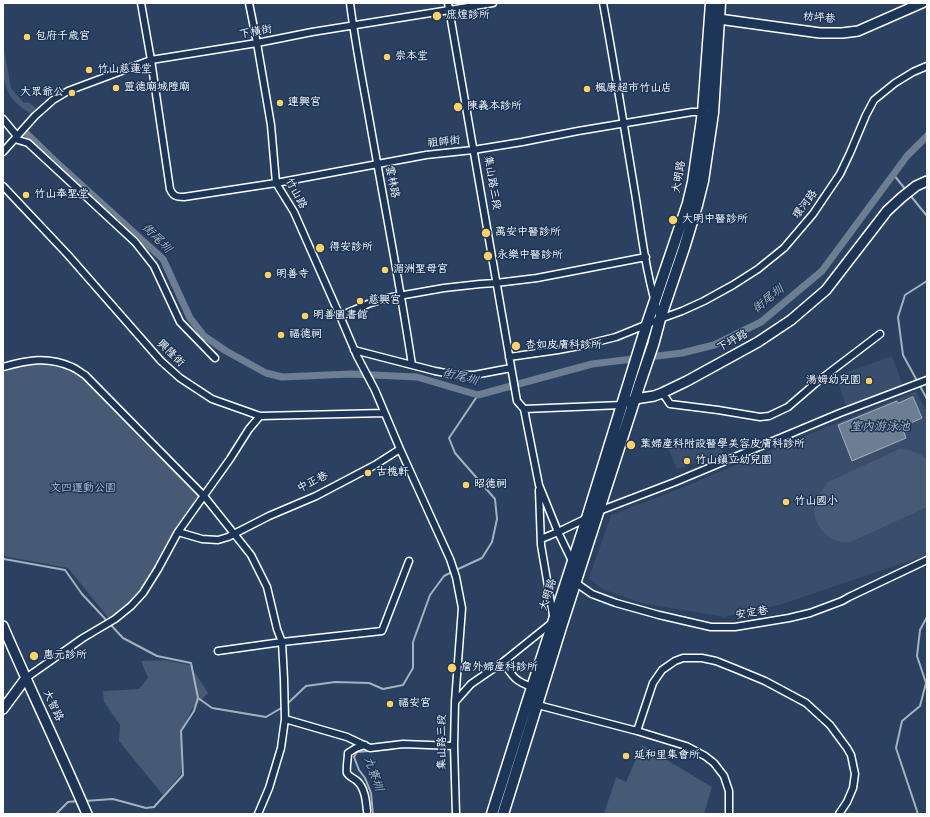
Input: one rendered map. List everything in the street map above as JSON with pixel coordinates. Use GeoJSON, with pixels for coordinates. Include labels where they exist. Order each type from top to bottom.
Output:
{"type":"FeatureCollection","features":[{"type":"Feature","properties":{"kind":"main road","name":"大明路"},"geometry":{"type":"LineString","coordinates":[[710,3],[714,20]]}},
{"type":"Feature","properties":{"kind":"main road","name":"大明路"},"geometry":{"type":"LineString","coordinates":[[503,814],[532,704],[532,687],[558,623],[576,584],[697,205],[703,181],[714,20],[720,3]]}},
{"type":"Feature","properties":{"kind":"main road","name":"大明路"},"geometry":{"type":"LineString","coordinates":[[492,814],[532,704],[558,623],[573,562],[628,384],[688,203],[708,113]]}},
{"type":"Feature","properties":{"kind":"street"},"geometry":{"type":"LineString","coordinates":[[141,3],[150,60]]}},
{"type":"Feature","properties":{"kind":"street","name":"竹山路"},"geometry":{"type":"LineString","coordinates":[[249,3],[271,125],[276,183],[294,212],[358,359],[375,390],[384,414]]}},
{"type":"Feature","properties":{"kind":"street","name":"雲林路"},"geometry":{"type":"LineString","coordinates":[[350,3],[377,165],[402,296],[412,365]]}},
{"type":"Feature","properties":{"kind":"street","name":"集山路三段"},"geometry":{"type":"LineString","coordinates":[[448,3],[511,368],[517,400],[524,409]]}},
{"type":"Feature","properties":{"kind":"street","name":"下橫街"},"geometry":{"type":"LineString","coordinates":[[3,152],[35,116],[53,100],[68,91],[150,60],[257,43],[353,25],[493,3]]}},
{"type":"Feature","properties":{"kind":"street"},"geometry":{"type":"LineString","coordinates":[[603,3],[654,302],[660,319]]}},
{"type":"Feature","properties":{"kind":"street","name":"枋坪巷"},"geometry":{"type":"LineString","coordinates":[[714,20],[820,33],[842,33],[858,31],[922,3]]}},
{"type":"Feature","properties":{"kind":"street","name":"祖師街"},"geometry":{"type":"LineString","coordinates":[[150,60],[170,189],[173,195],[178,197],[276,183],[426,155],[473,150],[692,112],[708,113]]}},
{"type":"Feature","properties":{"kind":"street","name":"環河路"},"geometry":{"type":"LineString","coordinates":[[509,357],[584,346],[616,337],[704,301],[758,269],[784,248],[813,214],[840,174],[874,100],[895,83],[912,72],[927,66]]}},
{"type":"Feature","properties":{"kind":"street"},"geometry":{"type":"LineString","coordinates":[[3,119],[16,137],[28,143],[135,242],[154,266],[180,322],[215,358]]}},
{"type":"Feature","properties":{"kind":"street","name":"下坪路"},"geometry":{"type":"LineString","coordinates":[[524,409],[622,405],[635,399],[654,396],[687,381],[758,342],[791,320],[826,290],[887,211],[916,186],[927,181]]}},
{"type":"Feature","properties":{"kind":"street","name":"興隆街"},"geometry":{"type":"LineString","coordinates":[[3,186],[68,254],[161,361],[180,378],[212,400],[260,416],[384,414]]}},
{"type":"Feature","properties":{"kind":"street"},"geometry":{"type":"LineString","coordinates":[[340,316],[387,298],[444,288],[537,278],[646,257]]}},
{"type":"Feature","properties":{"kind":"street"},"geometry":{"type":"LineString","coordinates":[[661,393],[670,404],[760,417],[769,416],[788,407],[817,382],[880,334]]}},
{"type":"Feature","properties":{"kind":"street"},"geometry":{"type":"LineString","coordinates":[[354,350],[456,375],[474,375],[511,368]]}},
{"type":"Feature","properties":{"kind":"street"},"geometry":{"type":"LineString","coordinates":[[3,367],[23,361],[39,360],[58,362],[72,367],[85,375],[204,496],[251,554],[267,587],[277,629],[282,642],[285,712],[280,748],[270,788],[258,814]]}},
{"type":"Feature","properties":{"kind":"street"},"geometry":{"type":"LineString","coordinates":[[599,511],[674,482],[840,413],[925,381],[927,389]]}},
{"type":"Feature","properties":{"kind":"street"},"geometry":{"type":"LineString","coordinates":[[524,409],[539,486],[541,545],[558,623]]}},
{"type":"Feature","properties":{"kind":"street"},"geometry":{"type":"LineString","coordinates":[[384,414],[456,577],[462,608],[455,702]]}},
{"type":"Feature","properties":{"kind":"street"},"geometry":{"type":"LineString","coordinates":[[3,709],[26,678],[83,638],[111,621],[131,606],[143,593],[178,532],[230,459],[249,429],[260,416]]}},
{"type":"Feature","properties":{"kind":"street","name":"中正巷"},"geometry":{"type":"LineString","coordinates":[[178,532],[202,539],[218,540],[235,534],[270,516],[316,496],[375,465],[400,449]]}},
{"type":"Feature","properties":{"kind":"street"},"geometry":{"type":"LineString","coordinates":[[539,486],[558,532],[573,562],[576,584]]}},
{"type":"Feature","properties":{"kind":"street"},"geometry":{"type":"LineString","coordinates":[[541,538],[558,532],[587,518]]}},
{"type":"Feature","properties":{"kind":"street","name":"安定巷"},"geometry":{"type":"LineString","coordinates":[[576,584],[592,594],[659,615],[711,627],[735,627],[810,613],[842,601],[927,560]]}},
{"type":"Feature","properties":{"kind":"street"},"geometry":{"type":"LineString","coordinates":[[218,651],[382,631],[409,561]]}},
{"type":"Feature","properties":{"kind":"street","name":"集山路三段"},"geometry":{"type":"LineString","coordinates":[[456,814],[454,746],[455,702],[471,684],[558,623]]}},
{"type":"Feature","properties":{"kind":"street","name":"大智路"},"geometry":{"type":"LineString","coordinates":[[3,626],[87,814]]}},
{"type":"Feature","properties":{"kind":"street"},"geometry":{"type":"LineString","coordinates":[[638,731],[653,683],[662,670],[675,661],[683,658],[702,658],[716,661],[736,669],[765,681],[806,703],[830,725],[847,748],[851,755],[855,774],[853,788],[847,802],[839,814]]}},
{"type":"Feature","properties":{"kind":"street"},"geometry":{"type":"LineString","coordinates":[[503,662],[513,677],[523,684],[532,687]]}},
{"type":"Feature","properties":{"kind":"street"},"geometry":{"type":"LineString","coordinates":[[532,704],[638,731],[686,746],[705,756],[714,763],[724,776],[730,797],[729,814]]}},
{"type":"Feature","properties":{"kind":"street"},"geometry":{"type":"LineString","coordinates":[[285,720],[347,737],[370,748],[403,744],[454,746]]}},
{"type":"Feature","properties":{"kind":"street"},"geometry":{"type":"LineString","coordinates":[[365,745],[356,748],[348,754],[347,772],[361,786],[366,798],[367,811]]}},
{"type":"Feature","properties":{"kind":"shaded area","name":"湯姆幼兒園"},"geometry":{"type":"Polygon","coordinates":[[[892,356],[903,386],[846,406],[836,376],[892,356]]]}},
{"type":"Feature","properties":{"kind":"shaded area","name":"竹山國小"},"geometry":{"type":"Polygon","coordinates":[[[916,391],[927,412],[927,555],[779,605],[724,617],[642,603],[602,589],[589,578],[611,515],[679,489],[916,391]]]}},
{"type":"Feature","properties":{"kind":"shaded area","name":"竹山鎮立幼兒園"},"geometry":{"type":"Polygon","coordinates":[[[718,439],[724,454],[677,469],[668,448],[718,439]]]}},
{"type":"Feature","properties":{"kind":"green space"},"geometry":{"type":"Polygon","coordinates":[[[3,44],[11,88],[24,103],[28,102],[36,108],[31,114],[15,102],[8,91],[3,72],[3,44]]]}},
{"type":"Feature","properties":{"kind":"green space","name":"文四運動公園"},"geometry":{"type":"Polygon","coordinates":[[[19,362],[58,362],[85,375],[201,496],[143,593],[111,621],[68,568],[3,556],[3,369],[19,362]]]}},
{"type":"Feature","properties":{"kind":"green space"},"geometry":{"type":"Polygon","coordinates":[[[899,449],[914,451],[927,459],[927,507],[853,541],[841,542],[824,533],[817,522],[814,510],[817,498],[828,482],[899,449]]]}},
{"type":"Feature","properties":{"kind":"green space"},"geometry":{"type":"Polygon","coordinates":[[[164,660],[190,665],[208,693],[192,709],[181,731],[181,774],[163,795],[119,741],[120,725],[104,702],[103,691],[139,689],[148,678],[141,661],[164,660]]]}},
{"type":"Feature","properties":{"kind":"green space"},"geometry":{"type":"Polygon","coordinates":[[[642,745],[712,787],[704,814],[604,814],[616,777],[626,782],[642,745]]]}},
{"type":"Feature","properties":{"kind":"water","name":"室內游泳池"},"geometry":{"type":"Polygon","coordinates":[[[913,397],[922,418],[902,427],[906,438],[852,461],[838,425],[897,401],[898,403],[913,397]]]}},
{"type":"Feature","properties":{"kind":"waterway","name":"街尾圳"},"geometry":{"type":"LineString","coordinates":[[23,130],[163,259],[190,318],[204,336],[226,351],[266,373],[282,377],[351,374],[417,377],[478,395],[592,364],[682,353],[714,345],[761,322],[822,271],[907,156],[927,136]]}},
{"type":"Feature","properties":{"kind":"waterway"},"geometry":{"type":"LineString","coordinates":[[893,174],[906,190]]}},
{"type":"Feature","properties":{"kind":"waterway"},"geometry":{"type":"LineString","coordinates":[[910,195],[927,216]]}},
{"type":"Feature","properties":{"kind":"waterway"},"geometry":{"type":"LineString","coordinates":[[927,281],[905,295],[898,317],[903,355],[927,399]]}},
{"type":"Feature","properties":{"kind":"waterway"},"geometry":{"type":"LineString","coordinates":[[456,570],[482,558],[492,542],[497,519],[495,499],[455,453],[449,438],[478,395]]}},
{"type":"Feature","properties":{"kind":"waterway"},"geometry":{"type":"LineString","coordinates":[[3,560],[65,570],[82,594],[123,638],[157,656],[191,663],[198,698],[212,708],[266,717],[283,707]]}},
{"type":"Feature","properties":{"kind":"waterway"},"geometry":{"type":"LineString","coordinates":[[286,705],[306,686],[335,682],[369,683],[383,689],[403,685],[413,668],[413,642],[430,595],[444,576],[452,572]]}},
{"type":"Feature","properties":{"kind":"waterway"},"geometry":{"type":"LineString","coordinates":[[918,814],[896,748],[902,721],[920,706],[926,683],[917,656],[920,630],[927,617]]}},
{"type":"Feature","properties":{"kind":"waterway"},"geometry":{"type":"LineString","coordinates":[[85,801],[113,799],[146,808],[154,807],[183,775],[181,731],[194,711],[198,698]]}},
{"type":"Feature","properties":{"kind":"waterway","name":"九寮圳"},"geometry":{"type":"LineString","coordinates":[[372,814],[371,793],[354,757],[357,752],[393,749]]}},
{"type":"Feature","properties":{"kind":"waterway"},"geometry":{"type":"LineString","coordinates":[[56,814],[68,802],[78,801]]}},
{"type":"Feature","properties":{"kind":"place","name":"庶煌診所"},"geometry":{"type":"Point","coordinates":[437,16]}},
{"type":"Feature","properties":{"kind":"place","name":"包府千歲宮"},"geometry":{"type":"Point","coordinates":[27,37]}},
{"type":"Feature","properties":{"kind":"place","name":"崇本堂"},"geometry":{"type":"Point","coordinates":[387,57]}},
{"type":"Feature","properties":{"kind":"place","name":"竹山慈蓮堂"},"geometry":{"type":"Point","coordinates":[89,70]}},
{"type":"Feature","properties":{"kind":"place","name":"靈德廟城隍廟"},"geometry":{"type":"Point","coordinates":[116,88]}},
{"type":"Feature","properties":{"kind":"place","name":"楓康超市竹山店"},"geometry":{"type":"Point","coordinates":[587,89]}},
{"type":"Feature","properties":{"kind":"place","name":"大眾爺公"},"geometry":{"type":"Point","coordinates":[72,93]}},
{"type":"Feature","properties":{"kind":"place","name":"連興宮"},"geometry":{"type":"Point","coordinates":[280,103]}},
{"type":"Feature","properties":{"kind":"place","name":"陳義本診所"},"geometry":{"type":"Point","coordinates":[458,107]}},
{"type":"Feature","properties":{"kind":"place","name":"竹山奉聖堂"},"geometry":{"type":"Point","coordinates":[26,195]}},
{"type":"Feature","properties":{"kind":"place","name":"大明中醫診所"},"geometry":{"type":"Point","coordinates":[673,220]}},
{"type":"Feature","properties":{"kind":"place","name":"萬安中醫診所"},"geometry":{"type":"Point","coordinates":[486,233]}},
{"type":"Feature","properties":{"kind":"place","name":"得安診所"},"geometry":{"type":"Point","coordinates":[320,248]}},
{"type":"Feature","properties":{"kind":"place","name":"永樂中醫診所"},"geometry":{"type":"Point","coordinates":[488,256]}},
{"type":"Feature","properties":{"kind":"place","name":"湄洲聖母宮"},"geometry":{"type":"Point","coordinates":[385,270]}},
{"type":"Feature","properties":{"kind":"place","name":"明善寺"},"geometry":{"type":"Point","coordinates":[268,275]}},
{"type":"Feature","properties":{"kind":"place","name":"慈興宮"},"geometry":{"type":"Point","coordinates":[360,301]}},
{"type":"Feature","properties":{"kind":"place","name":"明善圖書館"},"geometry":{"type":"Point","coordinates":[305,316]}},
{"type":"Feature","properties":{"kind":"place","name":"福德祠"},"geometry":{"type":"Point","coordinates":[281,335]}},
{"type":"Feature","properties":{"kind":"place","name":"杏如皮膚科診所"},"geometry":{"type":"Point","coordinates":[516,346]}},
{"type":"Feature","properties":{"kind":"place","name":"湯姆幼兒園"},"geometry":{"type":"Point","coordinates":[869,381]}},
{"type":"Feature","properties":{"kind":"place","name":"葉婦產科附設醫學美容皮膚科診所"},"geometry":{"type":"Point","coordinates":[631,445]}},
{"type":"Feature","properties":{"kind":"place","name":"竹山鎮立幼兒園"},"geometry":{"type":"Point","coordinates":[687,461]}},
{"type":"Feature","properties":{"kind":"place","name":"古槐軒"},"geometry":{"type":"Point","coordinates":[368,473]}},
{"type":"Feature","properties":{"kind":"place","name":"昭德祠"},"geometry":{"type":"Point","coordinates":[466,485]}},
{"type":"Feature","properties":{"kind":"place","name":"竹山國小"},"geometry":{"type":"Point","coordinates":[786,502]}},
{"type":"Feature","properties":{"kind":"place","name":"惠元診所"},"geometry":{"type":"Point","coordinates":[34,656]}},
{"type":"Feature","properties":{"kind":"place","name":"詹外婦產科診所"},"geometry":{"type":"Point","coordinates":[452,668]}},
{"type":"Feature","properties":{"kind":"place","name":"福安宮"},"geometry":{"type":"Point","coordinates":[390,704]}},
{"type":"Feature","properties":{"kind":"place","name":"延和里集會所"},"geometry":{"type":"Point","coordinates":[626,756]}}]}
